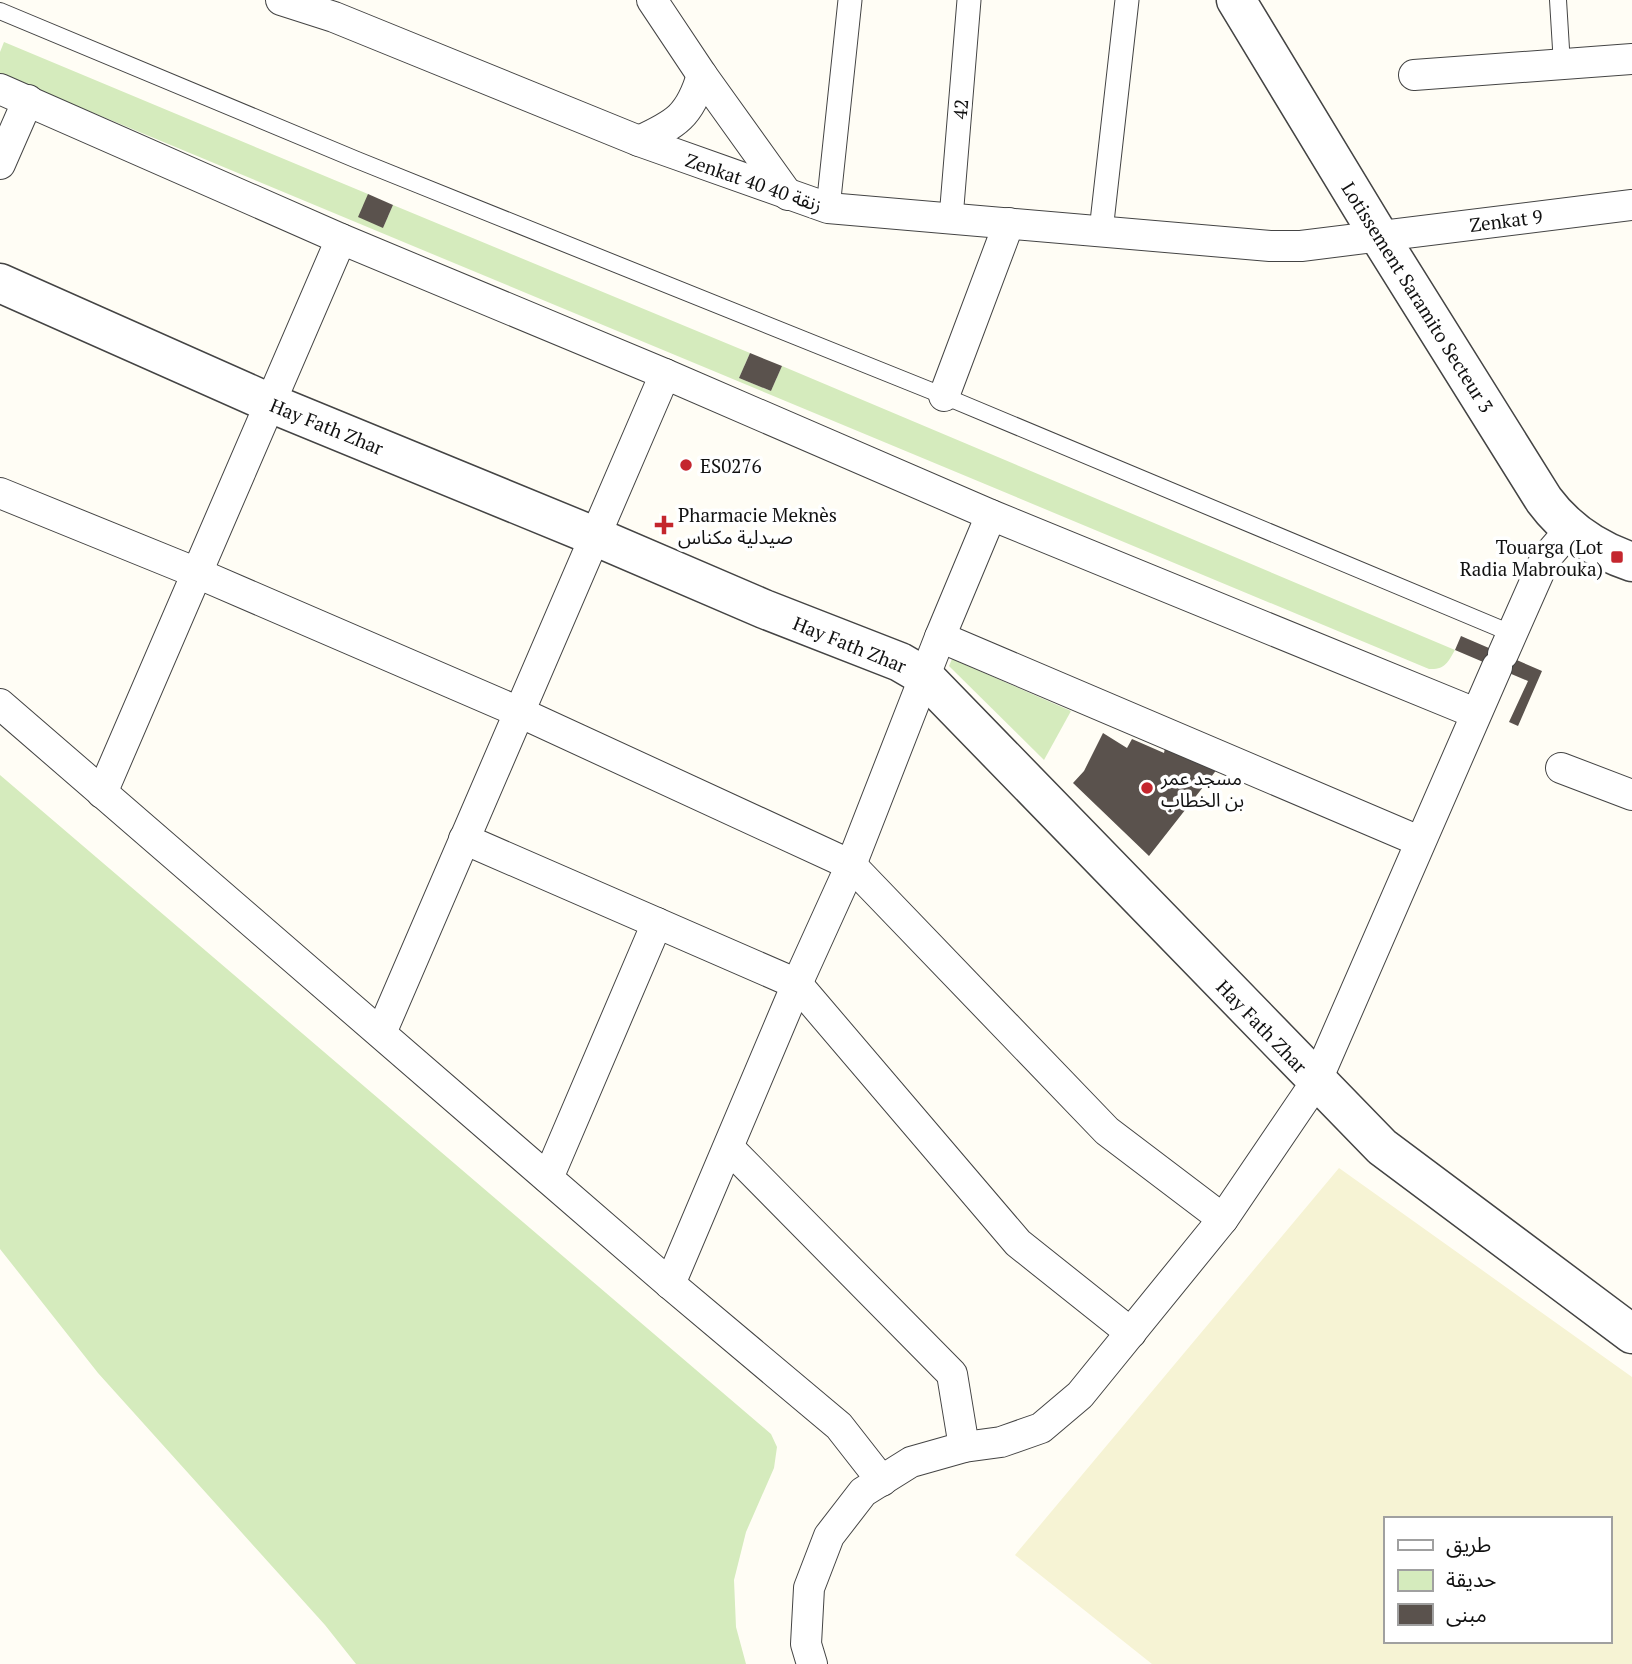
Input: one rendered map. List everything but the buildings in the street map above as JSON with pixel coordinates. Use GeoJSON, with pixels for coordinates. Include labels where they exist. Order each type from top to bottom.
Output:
{"type":"FeatureCollection","features":[{"type":"Feature","properties":{"kind":"street","name":"Zenkat 40 زنقة 40"},"geometry":{"type":"LineString","coordinates":[[281,0],[334,18],[639,141],[828,208],[1270,246],[1301,246],[1379,236]]}},
{"type":"Feature","properties":{"kind":"street"},"geometry":{"type":"LineString","coordinates":[[652,0],[788,195]]}},
{"type":"Feature","properties":{"kind":"street"},"geometry":{"type":"LineString","coordinates":[[828,208],[850,0]]}},
{"type":"Feature","properties":{"kind":"street","name":"42"},"geometry":{"type":"LineString","coordinates":[[951,218],[969,0]]}},
{"type":"Feature","properties":{"kind":"street"},"geometry":{"type":"LineString","coordinates":[[1101,231],[1127,0]]}},
{"type":"Feature","properties":{"kind":"street","name":"Lotissement Saramito Secteur 3"},"geometry":{"type":"LineString","coordinates":[[1236,0],[1544,500],[1570,530],[1591,544],[1632,562]]}},
{"type":"Feature","properties":{"kind":"street"},"geometry":{"type":"LineString","coordinates":[[1414,75],[1632,59]]}},
{"type":"Feature","properties":{"kind":"street"},"geometry":{"type":"LineString","coordinates":[[639,141],[679,119],[695,99],[702,75]]}},
{"type":"Feature","properties":{"kind":"street"},"geometry":{"type":"LineString","coordinates":[[0,89],[341,239],[665,374],[991,515],[1475,713]]}},
{"type":"Feature","properties":{"kind":"street"},"geometry":{"type":"LineString","coordinates":[[0,164],[28,100]]}},
{"type":"Feature","properties":{"kind":"street","name":"Zenkat 9"},"geometry":{"type":"LineString","coordinates":[[1379,236],[1632,205]]}},
{"type":"Feature","properties":{"kind":"street"},"geometry":{"type":"LineString","coordinates":[[944,396],[1009,223]]}},
{"type":"Feature","properties":{"kind":"street"},"geometry":{"type":"LineString","coordinates":[[102,793],[341,239]]}},
{"type":"Feature","properties":{"kind":"street","name":"Hay Fath Zhar"},"geometry":{"type":"LineString","coordinates":[[0,283],[270,403],[900,662],[924,676],[1382,1147],[1632,1334]]}},
{"type":"Feature","properties":{"kind":"street"},"geometry":{"type":"LineString","coordinates":[[381,1033],[665,374]]}},
{"type":"Feature","properties":{"kind":"street"},"geometry":{"type":"LineString","coordinates":[[0,493],[197,573],[519,712],[851,865],[1107,1131],[1223,1219]]}},
{"type":"Feature","properties":{"kind":"street"},"geometry":{"type":"LineString","coordinates":[[670,1284],[797,984],[851,865],[940,636],[991,515]]}},
{"type":"Feature","properties":{"kind":"street"},"geometry":{"type":"LineString","coordinates":[[812,1664],[806,1644],[809,1588],[829,1536],[863,1492],[911,1462],[964,1447],[1001,1443],[1041,1428],[1080,1395],[1223,1219],[1316,1082],[1475,713],[1545,559],[1570,530]]}},
{"type":"Feature","properties":{"kind":"street"},"geometry":{"type":"LineString","coordinates":[[940,636],[1419,841]]}},
{"type":"Feature","properties":{"kind":"street"},"geometry":{"type":"LineString","coordinates":[[0,705],[670,1284],[839,1426],[882,1481]]}},
{"type":"Feature","properties":{"kind":"street"},"geometry":{"type":"LineString","coordinates":[[1561,768],[1632,795]]}},
{"type":"Feature","properties":{"kind":"street"},"geometry":{"type":"LineString","coordinates":[[464,839],[797,984],[1018,1243],[1131,1333]]}},
{"type":"Feature","properties":{"kind":"street"},"geometry":{"type":"LineString","coordinates":[[548,1178],[657,923]]}},
{"type":"Feature","properties":{"kind":"street"},"geometry":{"type":"LineString","coordinates":[[729,1148],[952,1374],[964,1447]]}},
{"type":"Feature","properties":{"kind":"lane"},"geometry":{"type":"LineString","coordinates":[[1558,0],[1562,65]]}},
{"type":"Feature","properties":{"kind":"lane"},"geometry":{"type":"LineString","coordinates":[[0,11],[357,160],[944,396],[1504,652]]}},
{"type":"Feature","properties":{"kind":"shaded area"},"geometry":{"type":"Polygon","coordinates":[[[1339,1168],[1632,1377],[1632,1664],[1152,1664],[1015,1555],[1339,1168]]]}},
{"type":"Feature","properties":{"kind":"green space"},"geometry":{"type":"Polygon","coordinates":[[[4,42],[368,194],[383,228],[393,205],[750,353],[739,378],[771,391],[782,366],[1455,650],[1442,667],[1429,669],[0,74],[0,52],[4,42]]]}},
{"type":"Feature","properties":{"kind":"green space"},"geometry":{"type":"Polygon","coordinates":[[[952,659],[1071,711],[1044,760],[949,666],[952,659]]]}},
{"type":"Feature","properties":{"kind":"green space"},"geometry":{"type":"Polygon","coordinates":[[[0,775],[771,1434],[777,1447],[774,1468],[746,1532],[734,1580],[736,1627],[746,1664],[356,1664],[325,1625],[98,1373],[0,1249],[0,775]]]}},
{"type":"Feature","properties":{"kind":"place","name":"ES0276"},"geometry":{"type":"Point","coordinates":[686,465]}},
{"type":"Feature","properties":{"kind":"place","name":"Pharmacie Meknès صيدلية مكناس"},"geometry":{"type":"Point","coordinates":[664,525]}},
{"type":"Feature","properties":{"kind":"place","name":"Touarga (Lot Radia Mabrouka)"},"geometry":{"type":"Point","coordinates":[1617,557]}},
{"type":"Feature","properties":{"kind":"place","name":"مسجد عمر بن الخطاب"},"geometry":{"type":"Point","coordinates":[1147,788]}}]}
